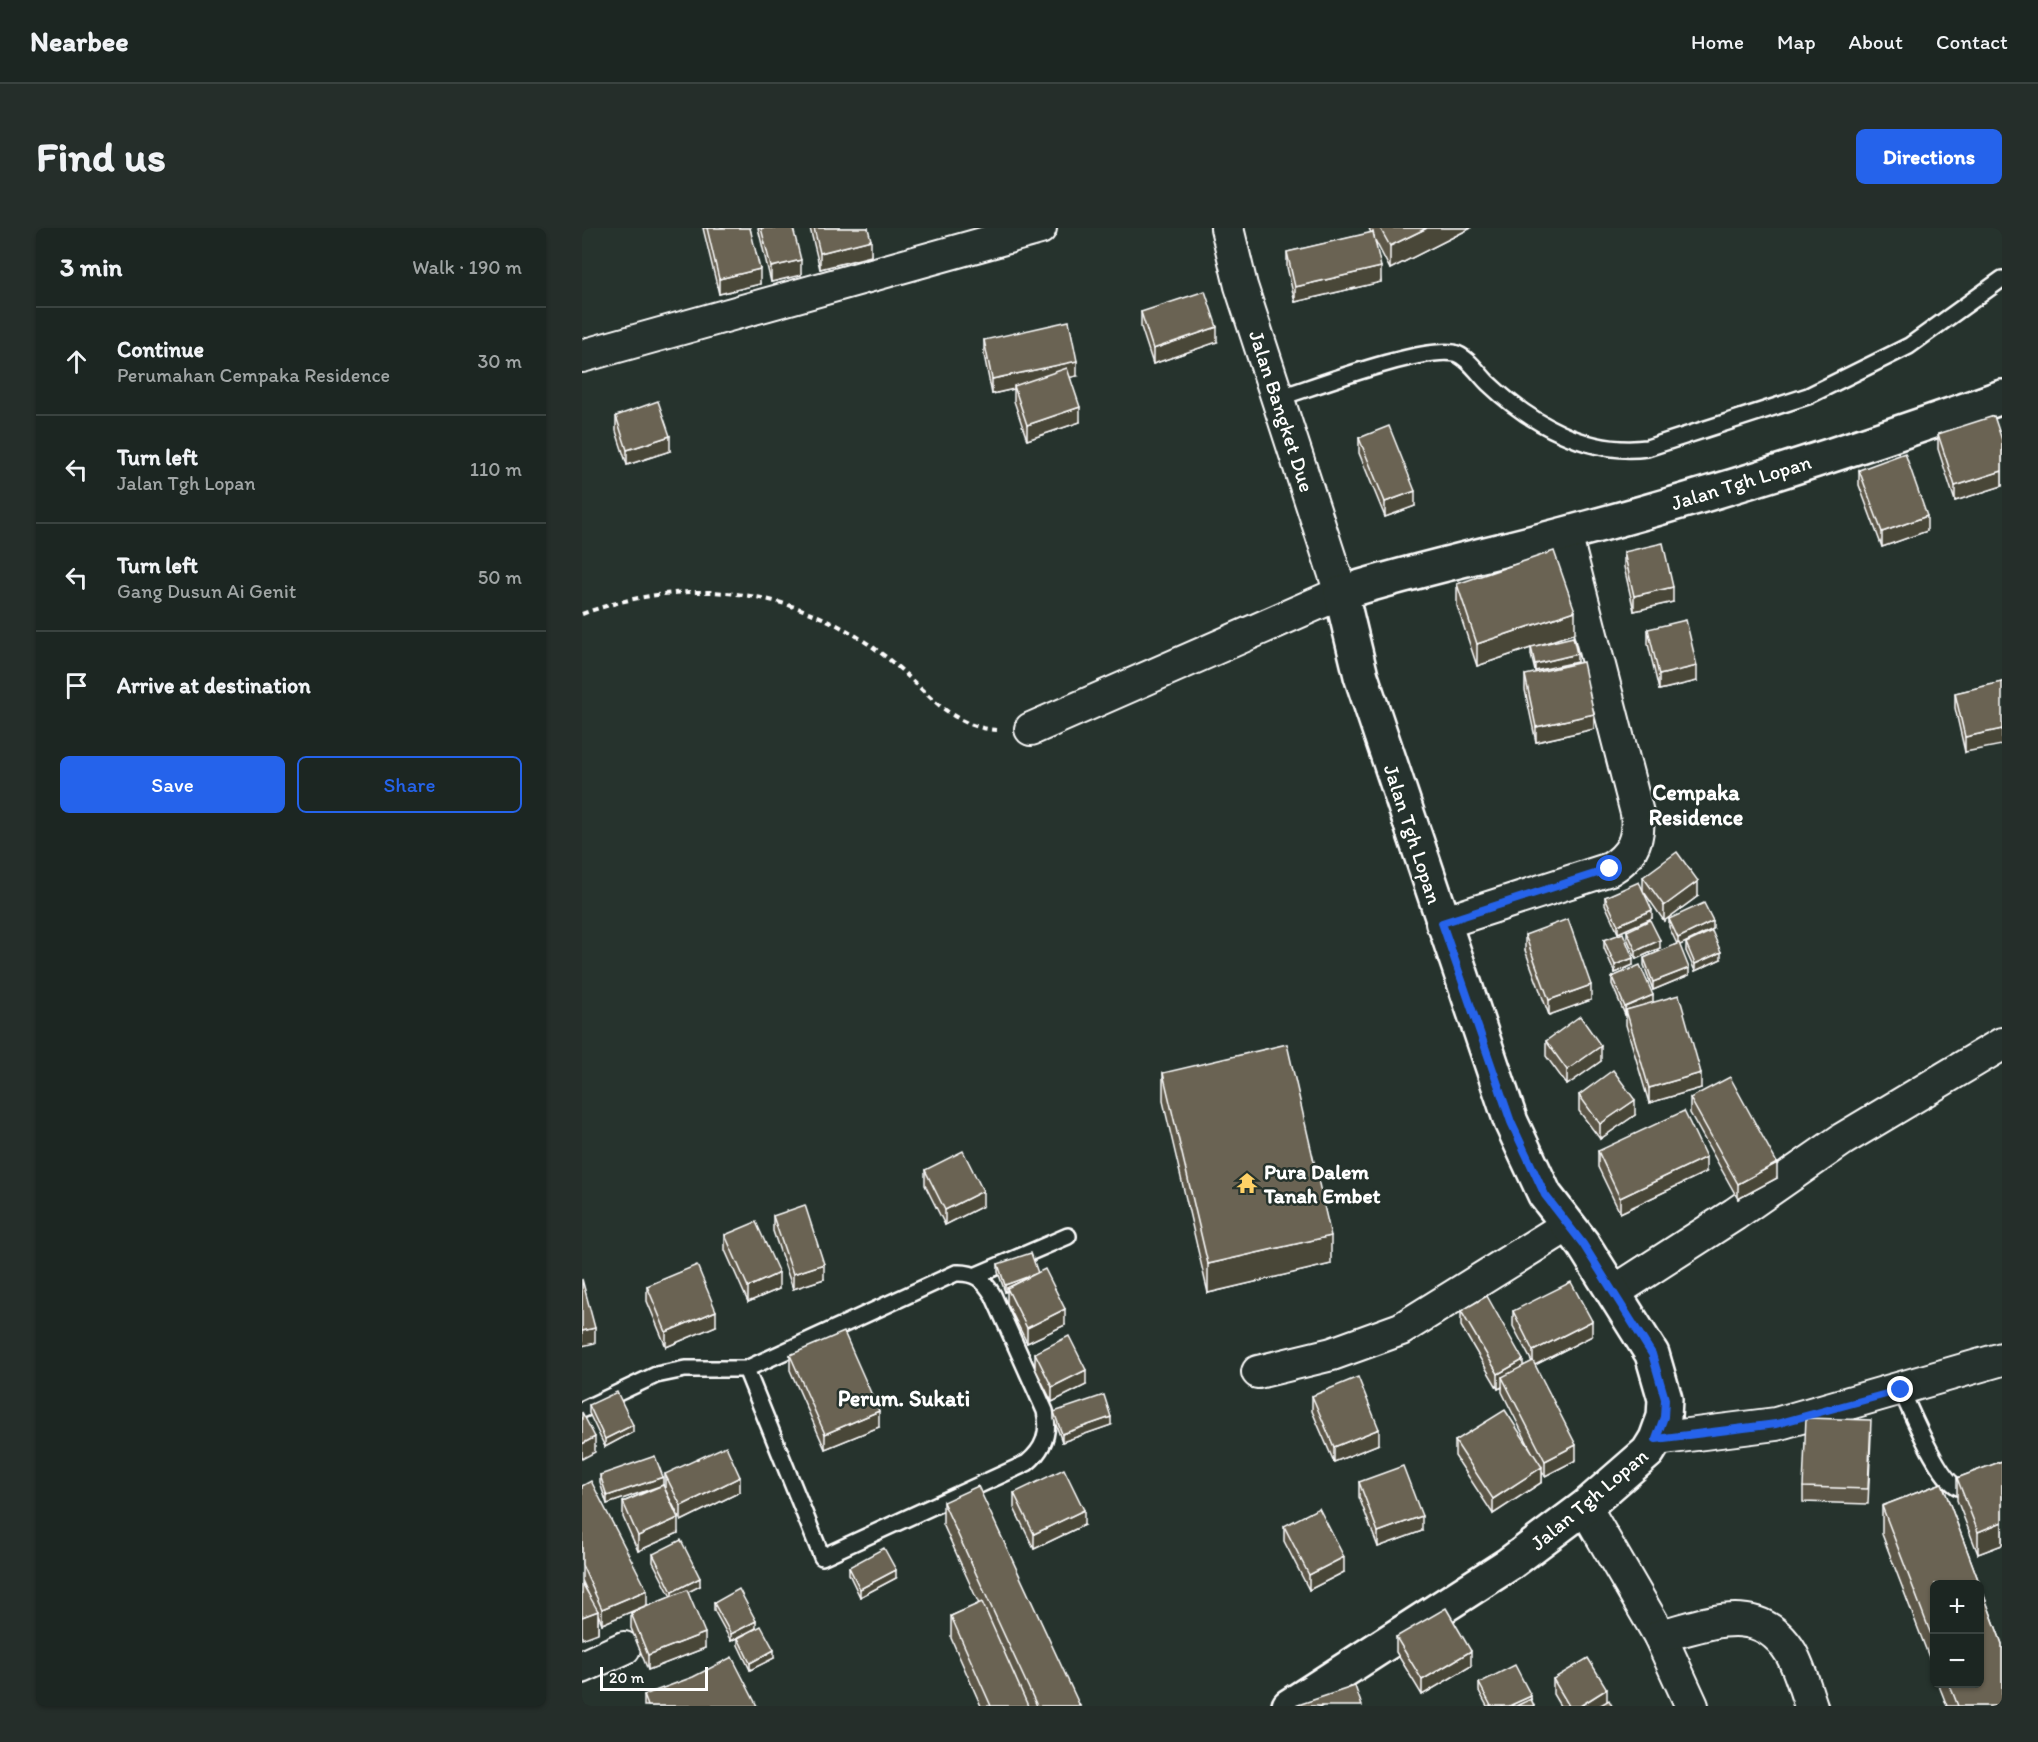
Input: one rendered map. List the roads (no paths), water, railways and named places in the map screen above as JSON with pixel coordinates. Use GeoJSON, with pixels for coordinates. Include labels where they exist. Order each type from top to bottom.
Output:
{"type":"FeatureCollection","features":[{"type":"Feature","properties":{"kind":"street"},"geometry":{"type":"LineString","coordinates":[[582,356],[1040,228]]}},
{"type":"Feature","properties":{"kind":"street","name":"Jalan Bangket Due"},"geometry":{"type":"LineString","coordinates":[[1227,228],[1241,286],[1341,592]]}},
{"type":"Feature","properties":{"kind":"street","name":"Jalan Tgh Lopan"},"geometry":{"type":"LineString","coordinates":[[1289,1706],[1509,1564],[1585,1507],[1648,1452],[1656,1439],[1664,1417],[1665,1399],[1652,1354],[1614,1292],[1545,1195],[1511,1122],[1442,923],[1361,676],[1341,592],[1413,570],[1565,534],[1785,470],[1899,434],[2002,397]]}},
{"type":"Feature","properties":{"kind":"street"},"geometry":{"type":"LineString","coordinates":[[1442,923],[1610,869],[1623,861],[1632,850],[1639,828],[1565,534]]}},
{"type":"Feature","properties":{"kind":"street"},"geometry":{"type":"LineString","coordinates":[[1031,729],[1341,592]]}},
{"type":"Feature","properties":{"kind":"street"},"geometry":{"type":"LineString","coordinates":[[1614,1292],[1735,1214],[1843,1139],[2002,1044]]}},
{"type":"Feature","properties":{"kind":"street"},"geometry":{"type":"LineString","coordinates":[[1258,1372],[1332,1354],[1401,1329],[1568,1225]]}},
{"type":"Feature","properties":{"kind":"street"},"geometry":{"type":"LineString","coordinates":[[1656,1439],[1776,1424],[1901,1390],[2002,1359]]}},
{"type":"Feature","properties":{"kind":"street"},"geometry":{"type":"LineString","coordinates":[[1585,1507],[1660,1636],[1692,1706]]}},
{"type":"Feature","properties":{"kind":"street"},"geometry":{"type":"LineString","coordinates":[[1660,1636],[1722,1620],[1743,1619],[1763,1625],[1780,1638],[1792,1655],[1811,1706]]}},
{"type":"Feature","properties":{"kind":"street"},"geometry":{"type":"LineString","coordinates":[[582,1667],[624,1648]]}},
{"type":"Feature","properties":{"kind":"lane"},"geometry":{"type":"LineString","coordinates":[[1278,398],[1408,358],[1439,351],[1449,352],[1465,359],[1501,395],[1538,421],[1587,444],[1623,451],[1647,448],[1808,396],[1909,346],[2002,279]]}},
{"type":"Feature","properties":{"kind":"lane"},"geometry":{"type":"LineString","coordinates":[[582,1410],[656,1375],[686,1369],[746,1369],[956,1274],[976,1275],[1068,1236]]}},
{"type":"Feature","properties":{"kind":"lane"},"geometry":{"type":"LineString","coordinates":[[746,1369],[822,1557],[1027,1463],[1044,1444],[1047,1424],[1045,1411],[993,1295],[985,1282],[976,1275]]}},
{"type":"Feature","properties":{"kind":"lane"},"geometry":{"type":"LineString","coordinates":[[1901,1390],[1934,1459],[1954,1485],[1960,1488],[2002,1478]]}},
{"type":"Feature","properties":{"kind":"place","name":"Pura Dalem Tanah Embet"},"geometry":{"type":"Point","coordinates":[1247,1183]}},
{"type":"Feature","properties":{"kind":"district","name":"Cempaka Residence"},"geometry":{"type":"Point","coordinates":[1696,804]}},
{"type":"Feature","properties":{"kind":"district","name":"Perum. Sukati"},"geometry":{"type":"Point","coordinates":[904,1398]}}]}
